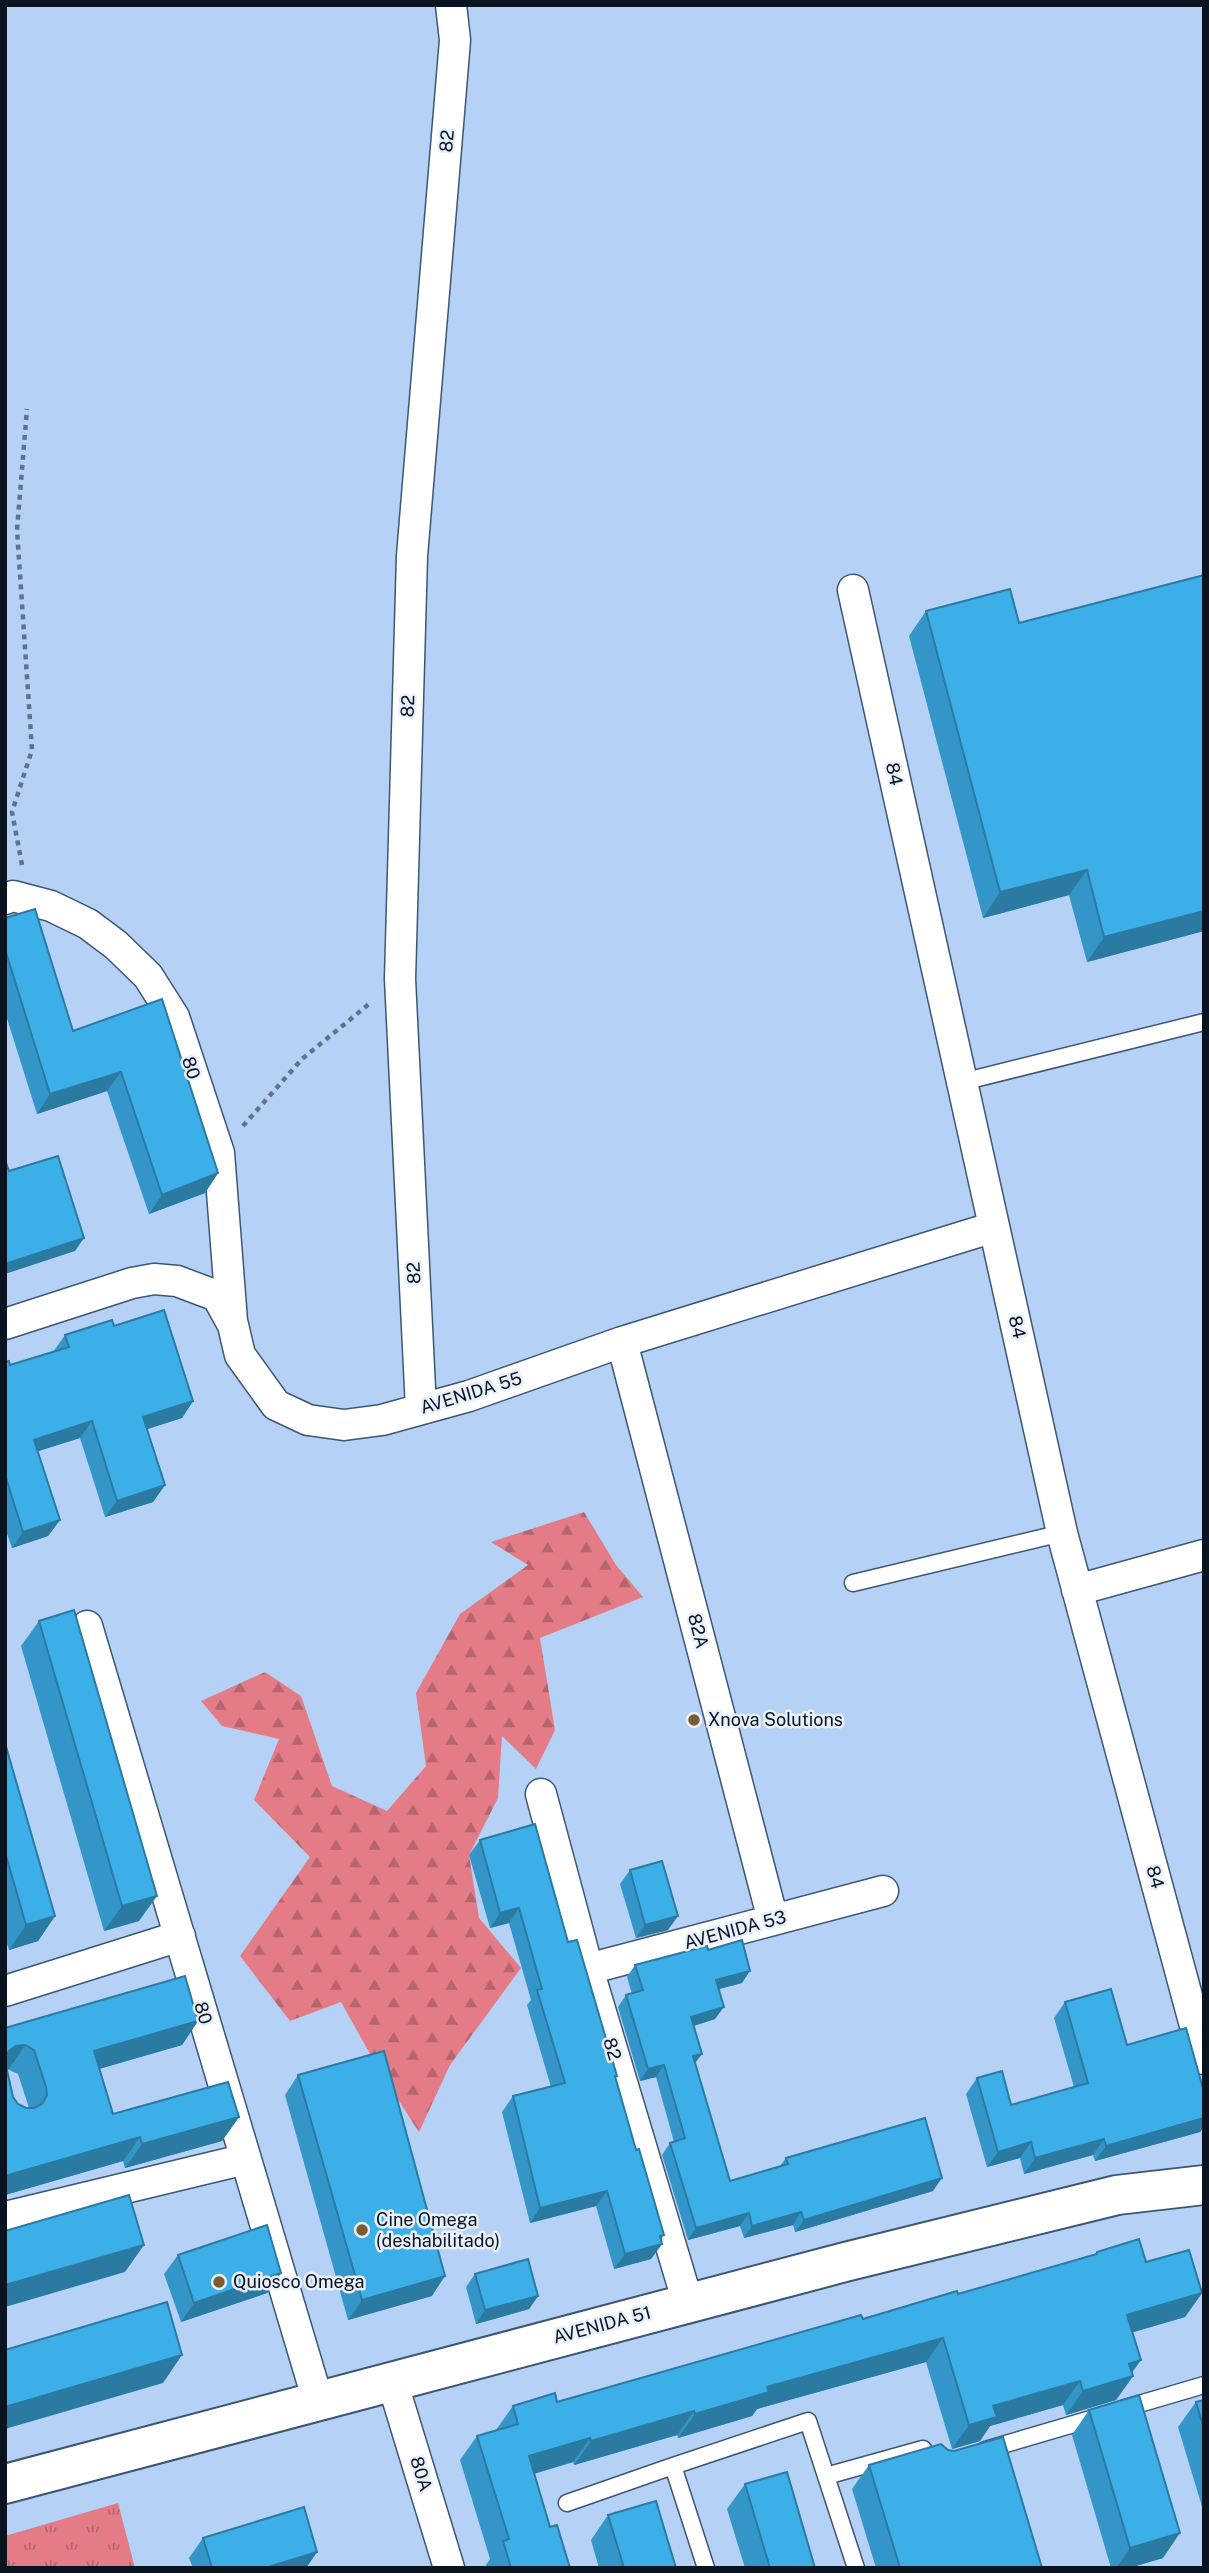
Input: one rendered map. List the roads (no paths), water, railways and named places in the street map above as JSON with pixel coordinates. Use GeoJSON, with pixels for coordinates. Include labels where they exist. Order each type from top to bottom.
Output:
{"type":"FeatureCollection","features":[{"type":"Feature","properties":{"kind":"main road","name":"AVENIDA 51"},"geometry":{"type":"LineString","coordinates":[[5,2484],[688,2303],[1117,2196],[1204,2185]]}},
{"type":"Feature","properties":{"kind":"street","name":"82"},"geometry":{"type":"LineString","coordinates":[[421,1409],[400,979],[412,556],[455,40],[451,5]]}},
{"type":"Feature","properties":{"kind":"street","name":"84"},"geometry":{"type":"LineString","coordinates":[[853,590],[1062,1534],[1204,2059]]}},
{"type":"Feature","properties":{"kind":"street","name":"80"},"geometry":{"type":"LineString","coordinates":[[9,897],[51,905],[88,924],[117,944],[148,976],[174,1017],[219,1153],[233,1325]]}},
{"type":"Feature","properties":{"kind":"street","name":"AVENIDA 55"},"geometry":{"type":"LineString","coordinates":[[5,1324],[132,1283],[154,1279],[177,1281],[217,1296],[233,1325],[240,1356],[275,1405],[308,1420],[344,1425],[383,1420],[469,1396],[622,1342],[994,1227]]}},
{"type":"Feature","properties":{"kind":"street","name":"82A"},"geometry":{"type":"LineString","coordinates":[[622,1342],[773,1920]]}},
{"type":"Feature","properties":{"kind":"street"},"geometry":{"type":"LineString","coordinates":[[1077,1590],[1204,1555]]}},
{"type":"Feature","properties":{"kind":"street","name":"80"},"geometry":{"type":"LineString","coordinates":[[87,1626],[318,2401]]}},
{"type":"Feature","properties":{"kind":"street","name":"82"},"geometry":{"type":"LineString","coordinates":[[541,1794],[588,1969],[688,2303]]}},
{"type":"Feature","properties":{"kind":"street","name":"AVENIDA 53"},"geometry":{"type":"LineString","coordinates":[[588,1969],[883,1891]]}},
{"type":"Feature","properties":{"kind":"street"},"geometry":{"type":"LineString","coordinates":[[5,1991],[180,1936]]}},
{"type":"Feature","properties":{"kind":"street"},"geometry":{"type":"LineString","coordinates":[[5,2217],[246,2159]]}},
{"type":"Feature","properties":{"kind":"street","name":"80A"},"geometry":{"type":"LineString","coordinates":[[392,2381],[449,2568]]}},
{"type":"Feature","properties":{"kind":"lane"},"geometry":{"type":"LineString","coordinates":[[962,1082],[1204,1021]]}},
{"type":"Feature","properties":{"kind":"lane"},"geometry":{"type":"LineString","coordinates":[[853,1583],[1062,1534]]}},
{"type":"Feature","properties":{"kind":"lane"},"geometry":{"type":"LineString","coordinates":[[973,2454],[1204,2385]]}},
{"type":"Feature","properties":{"kind":"lane"},"geometry":{"type":"LineString","coordinates":[[567,2503],[808,2421],[856,2568]]}},
{"type":"Feature","properties":{"kind":"lane"},"geometry":{"type":"LineString","coordinates":[[825,2476],[923,2449],[935,2465],[948,2461]]}},
{"type":"Feature","properties":{"kind":"lane"},"geometry":{"type":"LineString","coordinates":[[673,2466],[706,2568]]}},
{"type":"Feature","properties":{"kind":"place","name":"Xnova Solutions"},"geometry":{"type":"Point","coordinates":[694,1720]}},
{"type":"Feature","properties":{"kind":"place","name":"Cine Omega (deshabilitado)"},"geometry":{"type":"Point","coordinates":[362,2230]}},
{"type":"Feature","properties":{"kind":"place","name":"Quiosco Omega"},"geometry":{"type":"Point","coordinates":[219,2282]}}]}
